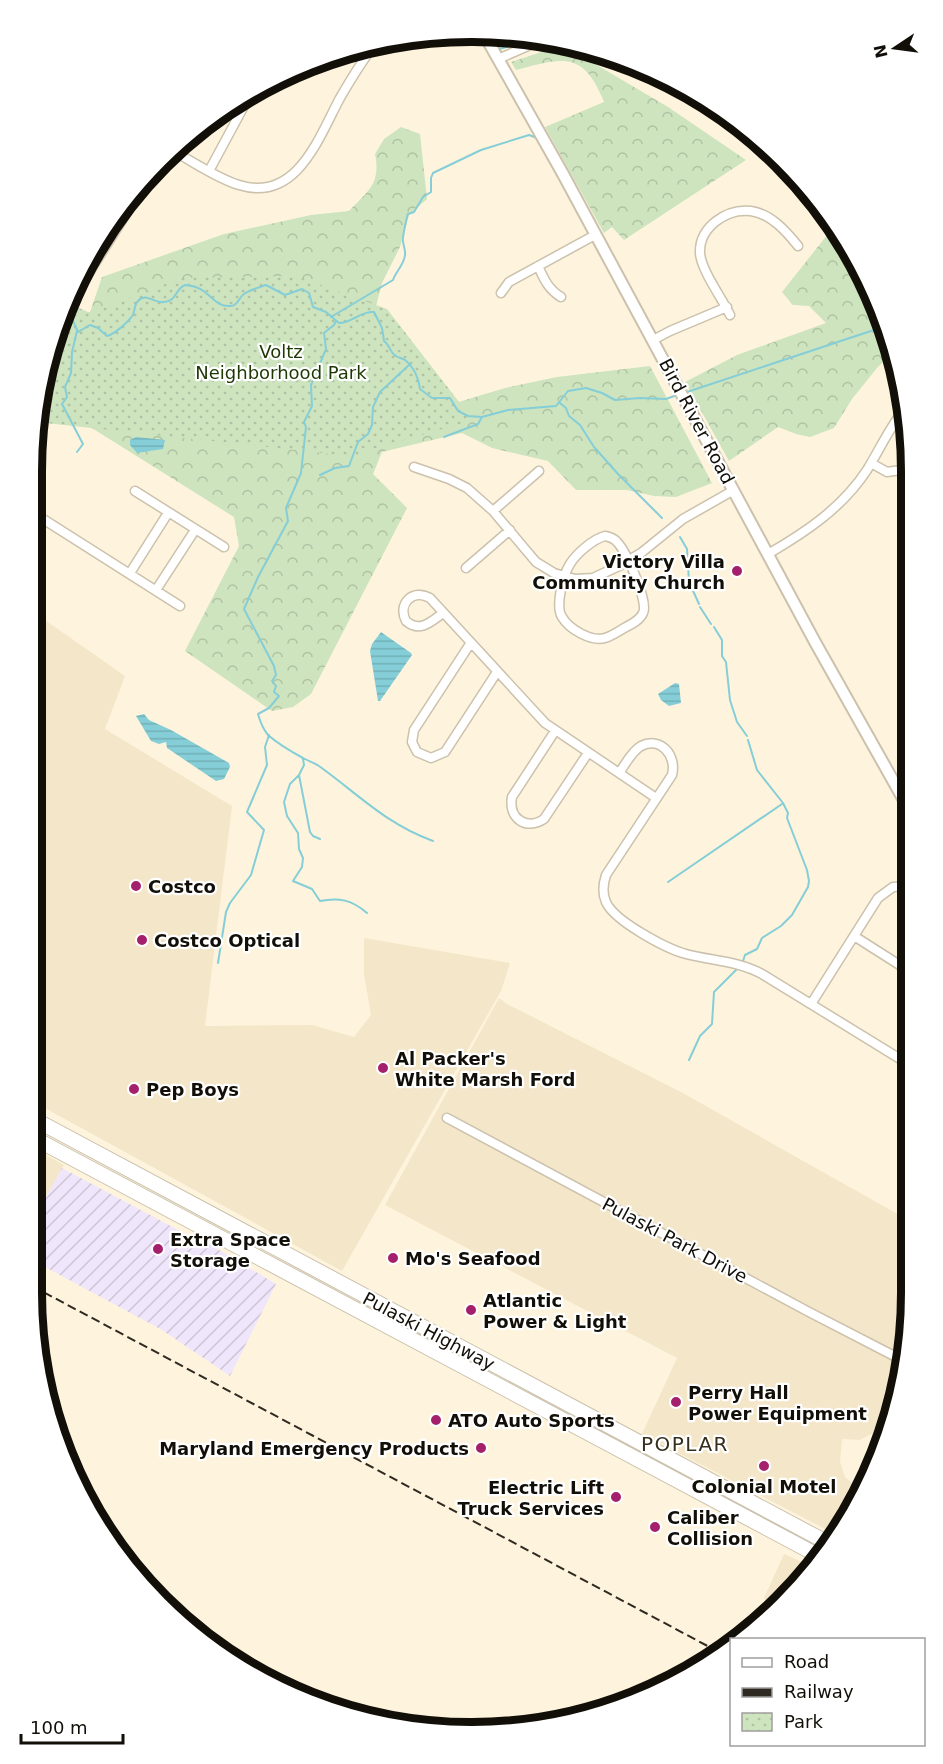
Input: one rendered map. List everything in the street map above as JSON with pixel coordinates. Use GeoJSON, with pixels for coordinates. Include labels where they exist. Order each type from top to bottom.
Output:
{"type":"FeatureCollection","features":[{"type":"Feature","properties":{"kind":"highway","name":"Pulaski Highway"},"geometry":{"type":"LineString","coordinates":[[42,1123],[822,1540]]}},
{"type":"Feature","properties":{"kind":"highway","name":"Pulaski Highway"},"geometry":{"type":"LineString","coordinates":[[42,1142],[813,1552]]}},
{"type":"Feature","properties":{"kind":"street","name":"Bird River Road"},"geometry":{"type":"LineString","coordinates":[[489,43],[653,340],[816,645],[901,795]]}},
{"type":"Feature","properties":{"kind":"street"},"geometry":{"type":"LineString","coordinates":[[498,59],[528,46]]}},
{"type":"Feature","properties":{"kind":"street"},"geometry":{"type":"LineString","coordinates":[[181,156],[232,183],[247,188],[272,185],[291,177],[311,152],[353,75],[367,55]]}},
{"type":"Feature","properties":{"kind":"street"},"geometry":{"type":"LineString","coordinates":[[209,171],[243,108]]}},
{"type":"Feature","properties":{"kind":"street"},"geometry":{"type":"LineString","coordinates":[[653,340],[670,331],[729,311],[703,264],[700,252],[703,237],[710,226],[725,216],[750,211],[761,214],[785,228],[798,246]]}},
{"type":"Feature","properties":{"kind":"street"},"geometry":{"type":"LineString","coordinates":[[501,293],[508,282],[595,234]]}},
{"type":"Feature","properties":{"kind":"street"},"geometry":{"type":"LineString","coordinates":[[538,266],[552,291],[561,297]]}},
{"type":"Feature","properties":{"kind":"street"},"geometry":{"type":"LineString","coordinates":[[768,554],[819,522],[842,500],[871,463],[898,420]]}},
{"type":"Feature","properties":{"kind":"street"},"geometry":{"type":"LineString","coordinates":[[871,463],[887,472],[901,470]]}},
{"type":"Feature","properties":{"kind":"street"},"geometry":{"type":"LineString","coordinates":[[414,467],[459,483],[493,511],[536,562],[546,569],[565,577],[586,580],[641,553],[683,519],[734,490]]}},
{"type":"Feature","properties":{"kind":"street"},"geometry":{"type":"LineString","coordinates":[[493,511],[539,471]]}},
{"type":"Feature","properties":{"kind":"street"},"geometry":{"type":"LineString","coordinates":[[135,491],[224,547]]}},
{"type":"Feature","properties":{"kind":"street"},"geometry":{"type":"LineString","coordinates":[[130,573],[168,513]]}},
{"type":"Feature","properties":{"kind":"street"},"geometry":{"type":"LineString","coordinates":[[42,518],[180,606]]}},
{"type":"Feature","properties":{"kind":"street"},"geometry":{"type":"LineString","coordinates":[[156,590],[195,530]]}},
{"type":"Feature","properties":{"kind":"street"},"geometry":{"type":"LineString","coordinates":[[466,568],[510,530]]}},
{"type":"Feature","properties":{"kind":"street"},"geometry":{"type":"LineString","coordinates":[[600,537],[611,537],[623,550],[643,597],[644,612],[630,625],[606,638],[599,639],[587,635],[569,626],[564,620],[558,603],[565,577],[573,560],[600,537]]}},
{"type":"Feature","properties":{"kind":"street"},"geometry":{"type":"LineString","coordinates":[[443,613],[427,625],[417,627],[406,621],[403,609],[409,598],[421,594],[430,598],[535,714],[555,731],[656,798]]}},
{"type":"Feature","properties":{"kind":"street"},"geometry":{"type":"LineString","coordinates":[[470,644],[414,730],[412,742],[417,752],[431,758],[445,752],[497,672]]}},
{"type":"Feature","properties":{"kind":"street"},"geometry":{"type":"LineString","coordinates":[[555,731],[512,797],[512,810],[519,821],[532,824],[544,819],[588,753]]}},
{"type":"Feature","properties":{"kind":"street"},"geometry":{"type":"LineString","coordinates":[[619,773],[633,752],[640,747],[652,744],[663,747],[671,757],[673,769],[606,874],[603,893],[610,910],[666,947],[687,954],[749,967],[901,1059]]}},
{"type":"Feature","properties":{"kind":"street"},"geometry":{"type":"LineString","coordinates":[[811,1004],[881,895],[893,887],[901,886]]}},
{"type":"Feature","properties":{"kind":"street"},"geometry":{"type":"LineString","coordinates":[[854,936],[901,966]]}},
{"type":"Feature","properties":{"kind":"street","name":"Pulaski Park Drive"},"geometry":{"type":"LineString","coordinates":[[447,1118],[896,1357]]}},
{"type":"Feature","properties":{"kind":"shaded area"},"geometry":{"type":"Polygon","coordinates":[[[42,618],[125,676],[105,729],[232,806],[205,1026],[312,1025],[354,1037],[371,1015],[364,974],[364,938],[510,963],[501,991],[342,1271],[42,1106],[42,618]]]}},
{"type":"Feature","properties":{"kind":"shaded area"},"geometry":{"type":"Polygon","coordinates":[[[499,998],[681,1092],[901,1216],[900,1321],[893,1376],[877,1431],[860,1440],[842,1439],[840,1462],[845,1477],[855,1486],[829,1531],[642,1434],[677,1358],[385,1205],[499,998]]]}},
{"type":"Feature","properties":{"kind":"shaded area"},"geometry":{"type":"Polygon","coordinates":[[[42,1153],[64,1165],[42,1204],[42,1153]]]}},
{"type":"Feature","properties":{"kind":"shaded area"},"geometry":{"type":"Polygon","coordinates":[[[62,1168],[199,1241],[204,1241],[276,1284],[230,1376],[162,1330],[42,1265],[42,1204],[62,1168]]]}},
{"type":"Feature","properties":{"kind":"shaded area"},"geometry":{"type":"Polygon","coordinates":[[[784,1554],[805,1563],[767,1603],[764,1598],[784,1554]]]}},
{"type":"Feature","properties":{"kind":"green space"},"geometry":{"type":"Polygon","coordinates":[[[550,49],[584,57],[668,107],[746,160],[624,240],[612,227],[604,233],[545,127],[604,102],[596,85],[588,73],[570,62],[559,61],[516,70],[511,62],[550,49]]]}},
{"type":"Feature","properties":{"kind":"green space"},"geometry":{"type":"Polygon","coordinates":[[[401,127],[420,134],[427,199],[409,215],[400,247],[382,283],[375,310],[455,403],[505,388],[557,377],[650,366],[712,483],[676,497],[654,496],[627,490],[576,490],[548,461],[492,448],[462,433],[382,452],[373,474],[407,508],[311,694],[293,707],[272,711],[185,651],[239,546],[234,517],[48,401],[49,394],[77,312],[90,312],[102,277],[224,234],[311,215],[349,211],[367,192],[374,180],[375,154],[384,139],[401,127]]]}},
{"type":"Feature","properties":{"kind":"green space"},"geometry":{"type":"Polygon","coordinates":[[[829,233],[857,282],[878,333],[886,359],[852,399],[834,428],[810,437],[778,427],[729,461],[685,382],[737,355],[826,323],[809,306],[793,305],[782,292],[829,233]]]}},
{"type":"Feature","properties":{"kind":"green space","name":"Voltz Neighborhood Park"},"geometry":{"type":"Polygon","coordinates":[[[296,276],[387,309],[473,420],[350,456],[45,423],[57,360],[65,333],[77,307],[90,313],[181,278],[296,276]]]}},
{"type":"Feature","properties":{"kind":"water"},"geometry":{"type":"Polygon","coordinates":[[[136,437],[165,440],[163,449],[137,453],[130,445],[130,440],[136,437]]]}},
{"type":"Feature","properties":{"kind":"water"},"geometry":{"type":"Polygon","coordinates":[[[381,632],[412,655],[378,701],[370,651],[381,632]]]}},
{"type":"Feature","properties":{"kind":"water"},"geometry":{"type":"Polygon","coordinates":[[[675,683],[679,684],[681,703],[669,706],[661,700],[658,694],[675,683]]]}},
{"type":"Feature","properties":{"kind":"water"},"geometry":{"type":"Polygon","coordinates":[[[144,714],[149,720],[229,763],[230,767],[224,779],[216,781],[167,748],[166,742],[159,744],[151,741],[136,716],[144,714]]]}},
{"type":"Feature","properties":{"kind":"waterway"},"geometry":{"type":"LineString","coordinates":[[496,43],[500,49],[513,44]]}},
{"type":"Feature","properties":{"kind":"waterway"},"geometry":{"type":"LineString","coordinates":[[533,110],[537,117]]}},
{"type":"Feature","properties":{"kind":"waterway"},"geometry":{"type":"LineString","coordinates":[[331,317],[393,280],[404,259],[403,239],[408,214],[414,212],[423,197],[431,192],[433,173],[481,150],[529,135],[537,138]]}},
{"type":"Feature","properties":{"kind":"waterway"},"geometry":{"type":"LineString","coordinates":[[71,317],[78,332],[90,325],[98,328],[107,336],[128,321],[141,299],[168,301],[185,285],[200,289],[225,306],[235,305],[242,295],[266,285],[285,295],[302,289],[309,293],[313,307],[326,312],[339,323],[364,313],[374,312],[382,328],[384,341],[394,355],[411,366],[420,389],[432,398],[450,398],[458,411],[468,416],[482,417],[508,410],[556,406],[568,391],[586,388],[615,400],[666,399],[677,395]]}},
{"type":"Feature","properties":{"kind":"waterway"},"geometry":{"type":"LineString","coordinates":[[336,321],[324,333],[326,349],[311,385],[312,406],[304,422],[306,427],[301,473],[286,508],[288,521],[244,609],[274,666],[276,675],[272,681],[276,686],[274,692],[279,696],[269,708],[258,714],[266,733],[276,741],[319,766],[373,808],[401,826],[433,841]]}},
{"type":"Feature","properties":{"kind":"waterway"},"geometry":{"type":"LineString","coordinates":[[687,392],[877,329]]}},
{"type":"Feature","properties":{"kind":"waterway"},"geometry":{"type":"LineString","coordinates":[[77,331],[72,352],[71,373],[65,387],[67,397],[62,404],[83,444],[77,452]]}},
{"type":"Feature","properties":{"kind":"waterway"},"geometry":{"type":"LineString","coordinates":[[320,475],[335,468],[349,466],[358,442],[368,434],[372,425],[373,407],[380,392],[409,365]]}},
{"type":"Feature","properties":{"kind":"waterway"},"geometry":{"type":"LineString","coordinates":[[560,403],[566,408],[569,416],[580,425],[594,447],[662,518]]}},
{"type":"Feature","properties":{"kind":"waterway"},"geometry":{"type":"LineString","coordinates":[[444,437],[478,424],[482,417]]}},
{"type":"Feature","properties":{"kind":"waterway"},"geometry":{"type":"LineString","coordinates":[[680,537],[687,549],[689,582],[699,604]]}},
{"type":"Feature","properties":{"kind":"waterway"},"geometry":{"type":"LineString","coordinates":[[700,607],[711,624]]}},
{"type":"Feature","properties":{"kind":"waterway"},"geometry":{"type":"LineString","coordinates":[[714,627],[722,640],[722,656],[726,662],[730,700],[737,722],[747,736]]}},
{"type":"Feature","properties":{"kind":"waterway"},"geometry":{"type":"LineString","coordinates":[[218,963],[226,912],[251,875],[264,830],[247,812],[267,765],[265,747],[269,735]]}},
{"type":"Feature","properties":{"kind":"waterway"},"geometry":{"type":"LineString","coordinates":[[742,964],[745,955],[757,949],[762,938],[781,926],[792,915],[809,881],[787,818],[788,813],[757,770],[748,740]]}},
{"type":"Feature","properties":{"kind":"waterway"},"geometry":{"type":"LineString","coordinates":[[303,759],[304,765],[299,775],[290,784],[284,802],[287,816],[298,833],[299,849],[303,858],[302,867],[293,881],[312,889],[320,901],[333,899],[345,901],[367,913]]}},
{"type":"Feature","properties":{"kind":"waterway"},"geometry":{"type":"LineString","coordinates":[[299,775],[310,832],[320,839]]}},
{"type":"Feature","properties":{"kind":"waterway"},"geometry":{"type":"LineString","coordinates":[[668,882],[782,804]]}},
{"type":"Feature","properties":{"kind":"waterway"},"geometry":{"type":"LineString","coordinates":[[689,1060],[700,1036],[712,1024],[714,992],[738,968]]}},
{"type":"Feature","properties":{"kind":"railway"},"geometry":{"type":"LineString","coordinates":[[42,1291],[712,1648]]}},
{"type":"Feature","properties":{"kind":"place","name":"Victory Villa Community Church"},"geometry":{"type":"Point","coordinates":[737,571]}},
{"type":"Feature","properties":{"kind":"place","name":"Costco"},"geometry":{"type":"Point","coordinates":[136,886]}},
{"type":"Feature","properties":{"kind":"place","name":"Costco Optical"},"geometry":{"type":"Point","coordinates":[142,940]}},
{"type":"Feature","properties":{"kind":"place","name":"Al Packer's White Marsh Ford"},"geometry":{"type":"Point","coordinates":[383,1068]}},
{"type":"Feature","properties":{"kind":"place","name":"Pep Boys"},"geometry":{"type":"Point","coordinates":[134,1089]}},
{"type":"Feature","properties":{"kind":"place","name":"Extra Space Storage"},"geometry":{"type":"Point","coordinates":[158,1249]}},
{"type":"Feature","properties":{"kind":"place","name":"Mo's Seafood"},"geometry":{"type":"Point","coordinates":[393,1258]}},
{"type":"Feature","properties":{"kind":"place","name":"Atlantic Power & Light"},"geometry":{"type":"Point","coordinates":[471,1310]}},
{"type":"Feature","properties":{"kind":"place","name":"Perry Hall Power Equipment"},"geometry":{"type":"Point","coordinates":[676,1402]}},
{"type":"Feature","properties":{"kind":"place","name":"ATO Auto Sports"},"geometry":{"type":"Point","coordinates":[436,1420]}},
{"type":"Feature","properties":{"kind":"place","name":"Maryland Emergency Products"},"geometry":{"type":"Point","coordinates":[481,1448]}},
{"type":"Feature","properties":{"kind":"place","name":"Colonial Motel"},"geometry":{"type":"Point","coordinates":[764,1466]}},
{"type":"Feature","properties":{"kind":"place","name":"Electric Lift Truck Services"},"geometry":{"type":"Point","coordinates":[616,1497]}},
{"type":"Feature","properties":{"kind":"place","name":"Caliber Collision"},"geometry":{"type":"Point","coordinates":[655,1527]}},
{"type":"Feature","properties":{"kind":"district","name":"POPLAR"},"geometry":{"type":"Point","coordinates":[685,1444]}}]}
